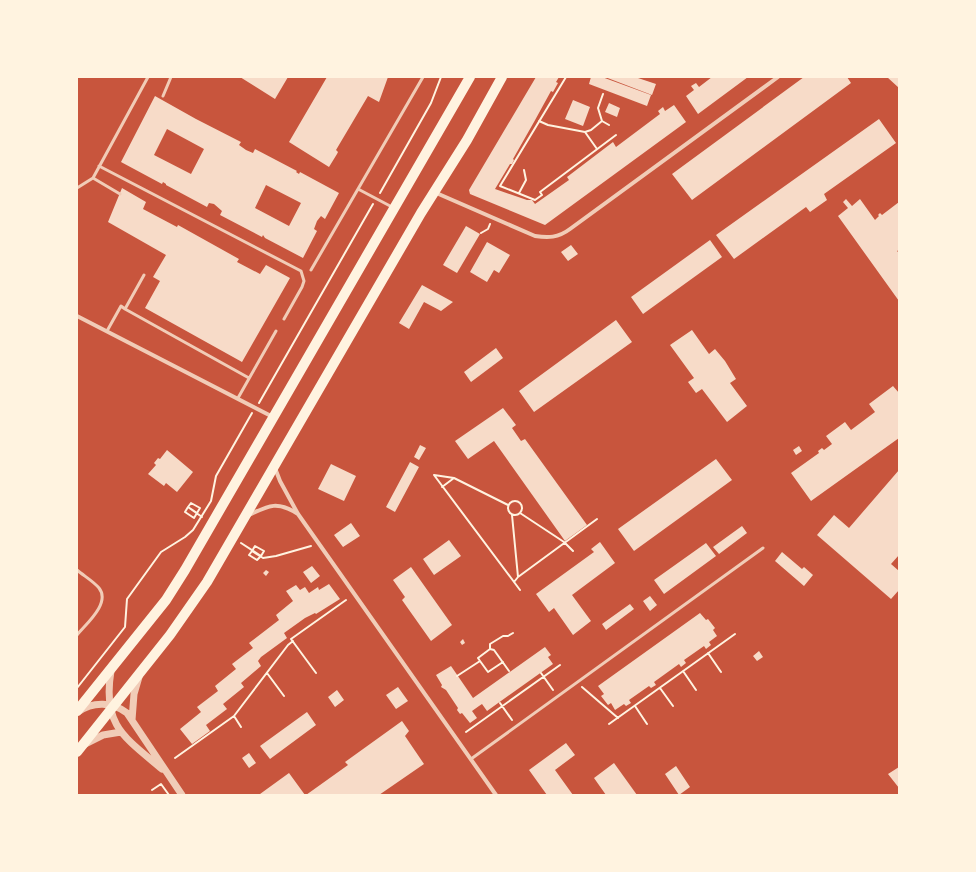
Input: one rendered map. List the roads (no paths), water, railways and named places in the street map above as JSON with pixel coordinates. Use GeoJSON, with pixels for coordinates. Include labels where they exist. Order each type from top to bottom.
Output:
{"type":"FeatureCollection","features":[{"type":"Feature","properties":{"kind":"main road"},"geometry":{"type":"LineString","coordinates":[[77,711],[166,600],[274,417],[470,77]]}},
{"type":"Feature","properties":{"kind":"main road"},"geometry":{"type":"LineString","coordinates":[[79,749],[188,611],[245,517],[434,192],[467,140],[502,77]]}},
{"type":"Feature","properties":{"kind":"street"},"geometry":{"type":"LineString","coordinates":[[434,192],[534,236],[551,238],[558,236],[570,229],[778,77]]}},
{"type":"Feature","properties":{"kind":"street"},"geometry":{"type":"LineString","coordinates":[[77,316],[274,417]]}},
{"type":"Feature","properties":{"kind":"street"},"geometry":{"type":"LineString","coordinates":[[274,465],[280,482],[298,514],[496,795]]}},
{"type":"Feature","properties":{"kind":"street"},"geometry":{"type":"LineString","coordinates":[[245,517],[261,509],[279,505],[298,514]]}},
{"type":"Feature","properties":{"kind":"street"},"geometry":{"type":"LineString","coordinates":[[111,668],[112,719],[121,732],[166,772]]}},
{"type":"Feature","properties":{"kind":"street"},"geometry":{"type":"LineString","coordinates":[[132,720],[134,694],[139,674]]}},
{"type":"Feature","properties":{"kind":"street"},"geometry":{"type":"LineString","coordinates":[[77,711],[91,705],[111,707],[127,713],[182,795]]}},
{"type":"Feature","properties":{"kind":"street"},"geometry":{"type":"LineString","coordinates":[[79,749],[103,735],[121,732]]}},
{"type":"Feature","properties":{"kind":"lane"},"geometry":{"type":"LineString","coordinates":[[77,188],[93,178],[148,77]]}},
{"type":"Feature","properties":{"kind":"lane"},"geometry":{"type":"LineString","coordinates":[[163,96],[171,77]]}},
{"type":"Feature","properties":{"kind":"lane"},"geometry":{"type":"LineString","coordinates":[[312,270],[423,77]]}},
{"type":"Feature","properties":{"kind":"lane"},"geometry":{"type":"LineString","coordinates":[[99,166],[301,271],[304,281],[302,287],[284,319]]}},
{"type":"Feature","properties":{"kind":"lane"},"geometry":{"type":"LineString","coordinates":[[93,178],[120,194]]}},
{"type":"Feature","properties":{"kind":"lane"},"geometry":{"type":"LineString","coordinates":[[358,189],[395,208]]}},
{"type":"Feature","properties":{"kind":"lane"},"geometry":{"type":"LineString","coordinates":[[125,309],[144,275]]}},
{"type":"Feature","properties":{"kind":"lane"},"geometry":{"type":"LineString","coordinates":[[107,331],[121,306],[249,378]]}},
{"type":"Feature","properties":{"kind":"lane"},"geometry":{"type":"LineString","coordinates":[[238,398],[276,331]]}},
{"type":"Feature","properties":{"kind":"lane"},"geometry":{"type":"LineString","coordinates":[[471,759],[763,548]]}},
{"type":"Feature","properties":{"kind":"lane"},"geometry":{"type":"LineString","coordinates":[[77,570],[100,589],[103,599],[100,606],[77,635]]}}]}
